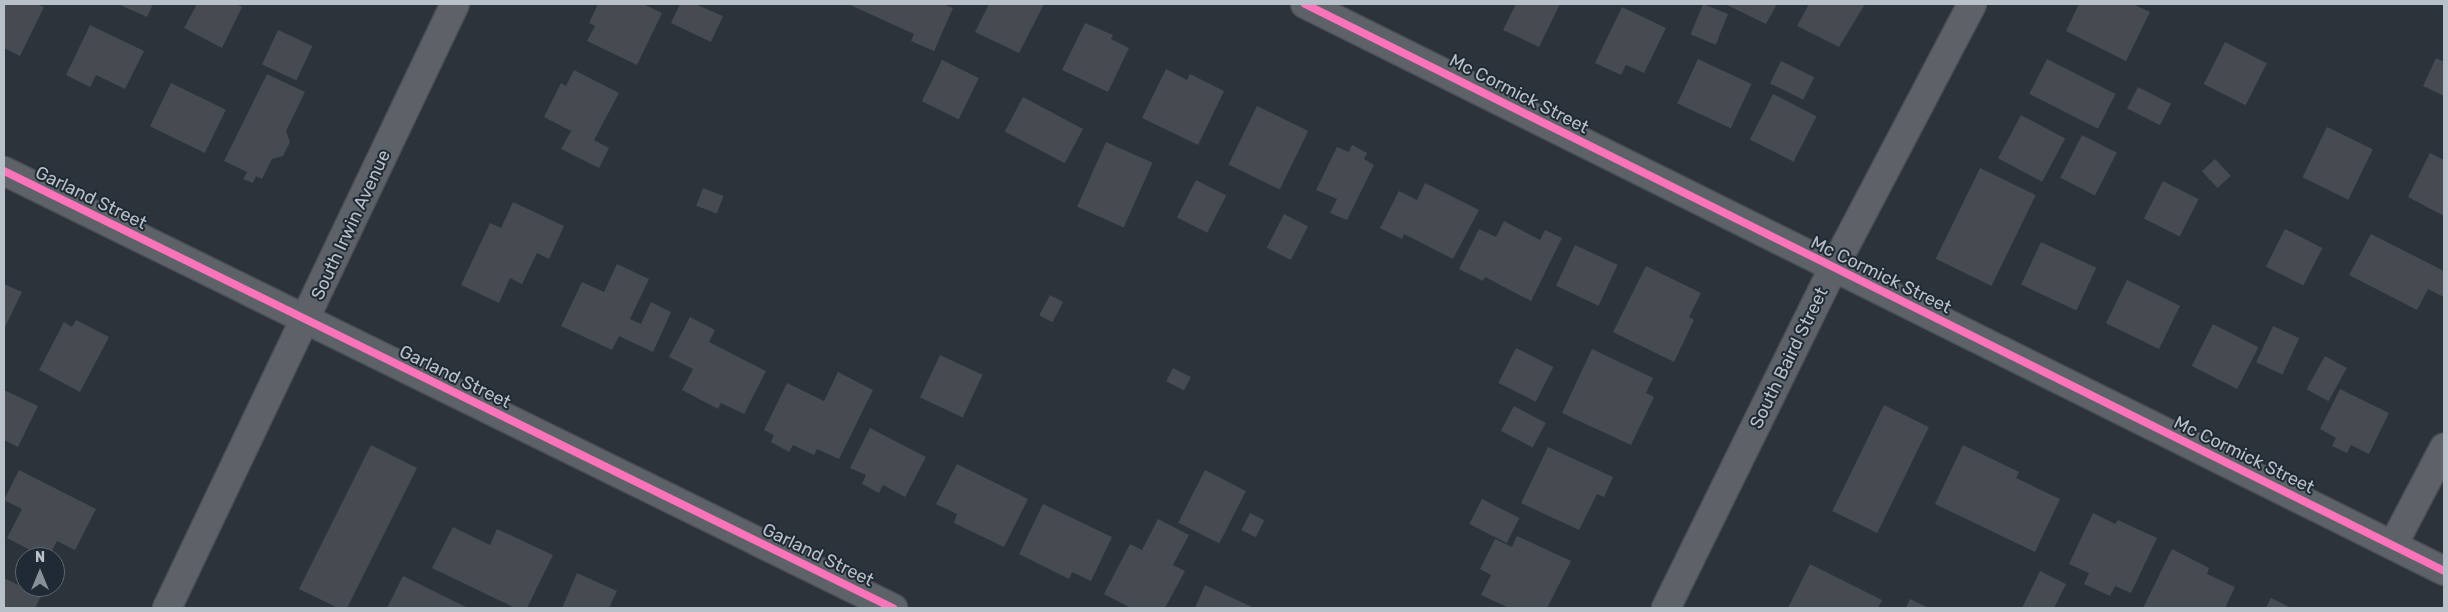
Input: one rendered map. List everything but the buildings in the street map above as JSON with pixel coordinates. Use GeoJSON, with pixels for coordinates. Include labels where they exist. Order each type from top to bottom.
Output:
{"type":"FeatureCollection","features":[{"type":"Feature","properties":{"kind":"street","name":"South Irwin Avenue"},"geometry":{"type":"LineString","coordinates":[[167,608],[306,321],[455,4]]}},
{"type":"Feature","properties":{"kind":"street","name":"Mc Cormick Street"},"geometry":{"type":"LineString","coordinates":[[1305,4],[1833,269],[2444,571]]}},
{"type":"Feature","properties":{"kind":"street","name":"South Baird Street"},"geometry":{"type":"LineString","coordinates":[[1666,608],[1833,269],[1972,4]]}},
{"type":"Feature","properties":{"kind":"street","name":"Garland Street"},"geometry":{"type":"LineString","coordinates":[[4,171],[893,608]]}},
{"type":"Feature","properties":{"kind":"street"},"geometry":{"type":"LineString","coordinates":[[2393,545],[2444,448]]}},
{"type":"Feature","properties":{"kind":"cycle path"},"geometry":{"type":"LineString","coordinates":[[1305,4],[2444,571]]}},
{"type":"Feature","properties":{"kind":"cycle path"},"geometry":{"type":"LineString","coordinates":[[4,171],[893,608]]}}]}
